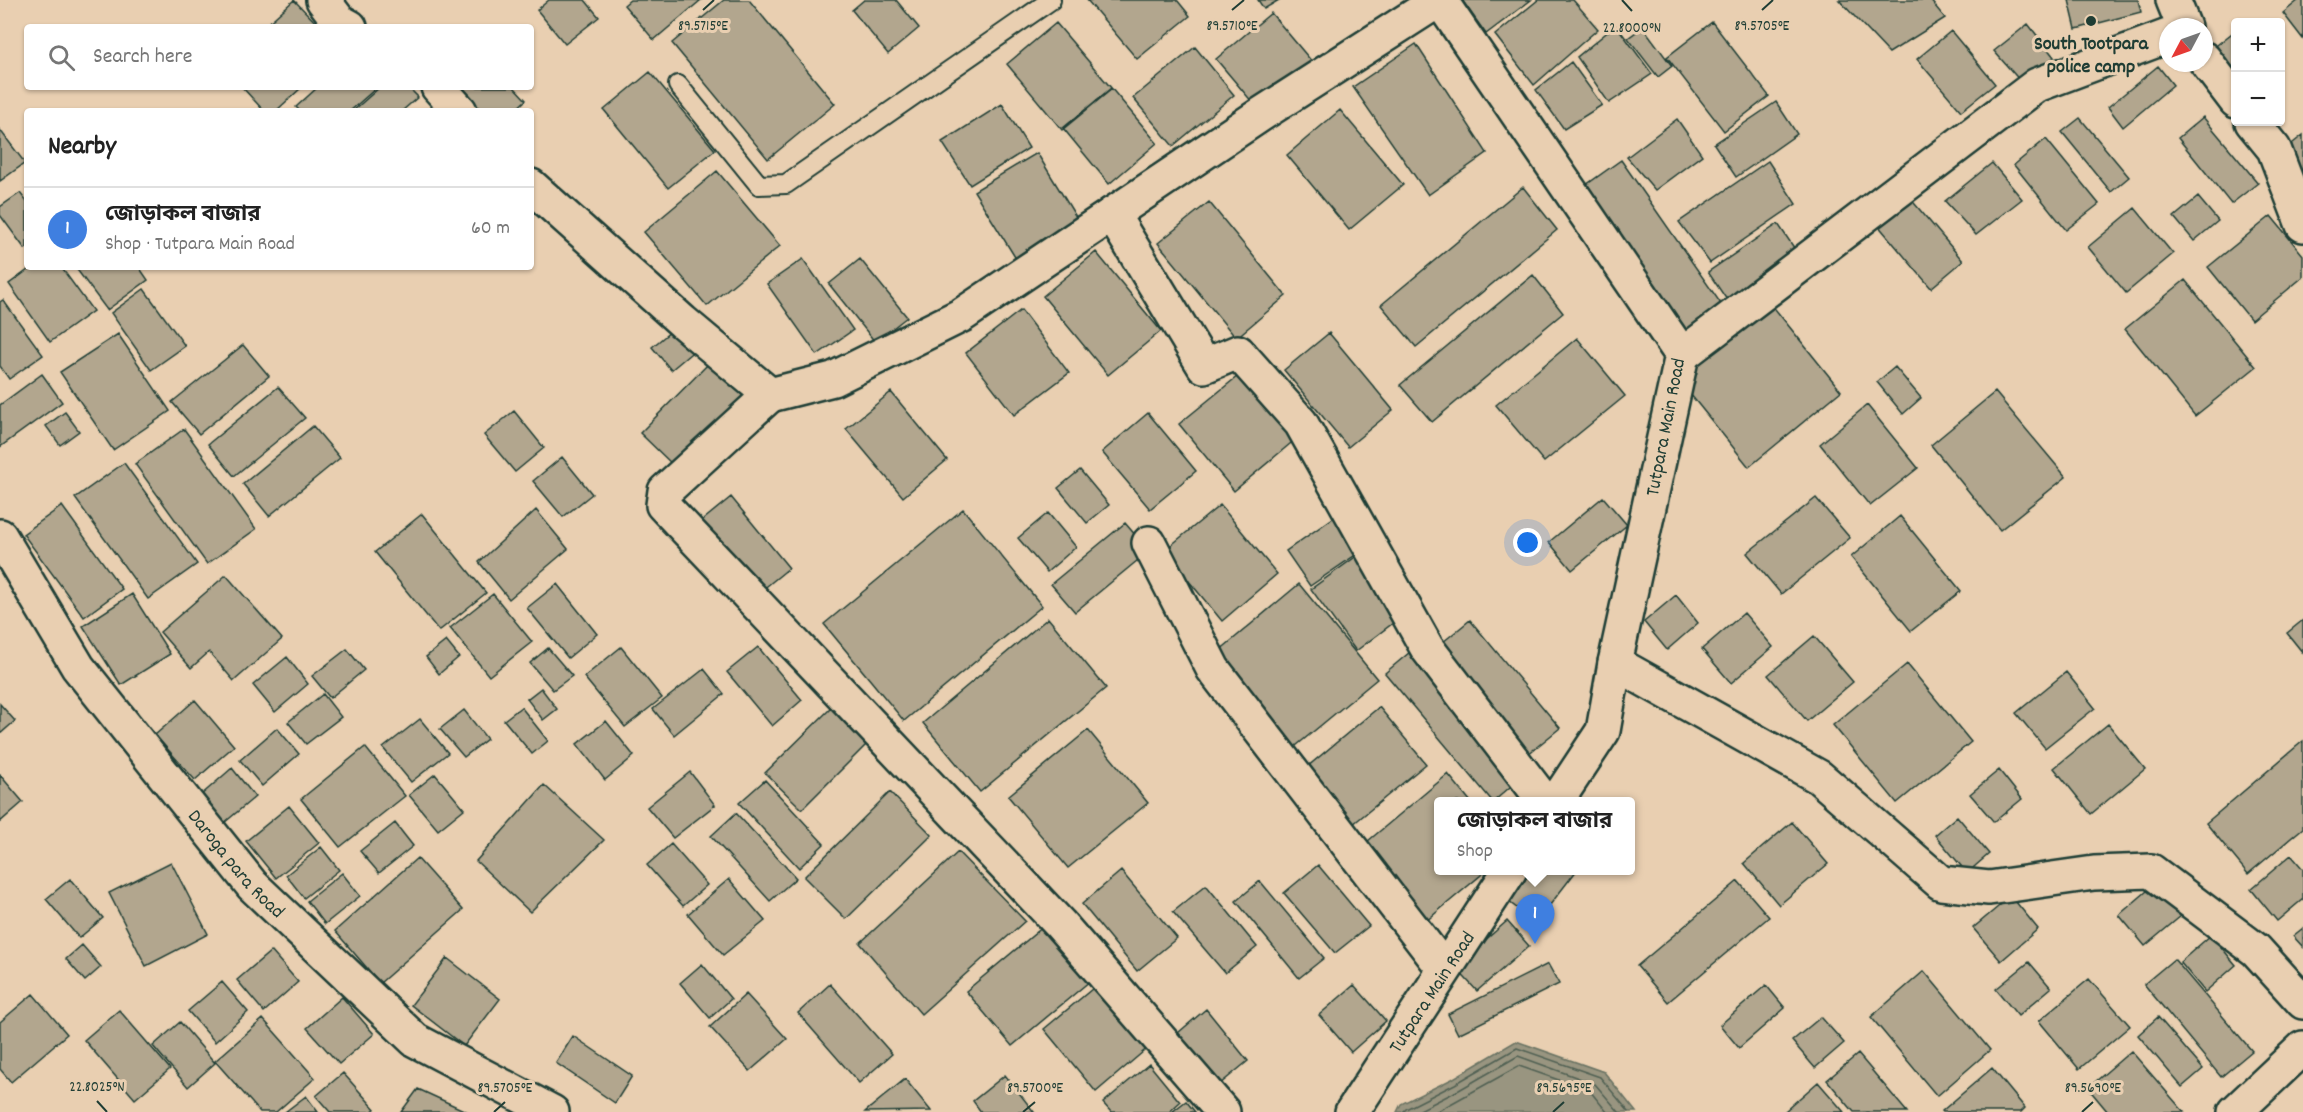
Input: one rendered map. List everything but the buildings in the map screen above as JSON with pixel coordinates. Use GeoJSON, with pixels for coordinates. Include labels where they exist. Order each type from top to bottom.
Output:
{"type":"FeatureCollection","features":[{"type":"Feature","properties":{"kind":"street"},"geometry":{"type":"LineString","coordinates":[[323,0],[339,21],[344,24]]}},
{"type":"Feature","properties":{"kind":"street"},"geometry":{"type":"LineString","coordinates":[[1223,1112],[1060,924],[663,505],[666,491],[770,395],[833,379],[962,315],[1260,115],[1440,0]]}},
{"type":"Feature","properties":{"kind":"street","name":"Tutpara Main Road"},"geometry":{"type":"LineString","coordinates":[[1440,0],[1682,355],[1615,663],[1603,731],[1559,797]]}},
{"type":"Feature","properties":{"kind":"street"},"geometry":{"type":"LineString","coordinates":[[2173,0],[2180,18]]}},
{"type":"Feature","properties":{"kind":"street"},"geometry":{"type":"LineString","coordinates":[[1682,355],[2037,85],[2159,39]]}},
{"type":"Feature","properties":{"kind":"street"},"geometry":{"type":"LineString","coordinates":[[2213,71],[2231,96]]}},
{"type":"Feature","properties":{"kind":"street"},"geometry":{"type":"LineString","coordinates":[[441,90],[457,108]]}},
{"type":"Feature","properties":{"kind":"street"},"geometry":{"type":"LineString","coordinates":[[2255,126],[2274,149],[2303,225]]}},
{"type":"Feature","properties":{"kind":"street"},"geometry":{"type":"LineString","coordinates":[[534,189],[683,322],[770,395]]}},
{"type":"Feature","properties":{"kind":"street"},"geometry":{"type":"LineString","coordinates":[[1112,214],[1204,366],[1238,352],[1301,423],[1427,648],[1542,797]]}},
{"type":"Feature","properties":{"kind":"street","name":"Daroga para Road"},"geometry":{"type":"LineString","coordinates":[[0,536],[78,667],[252,885],[415,1040],[552,1112]]}},
{"type":"Feature","properties":{"kind":"street"},"geometry":{"type":"LineString","coordinates":[[1149,543],[1213,669],[1444,969]]}},
{"type":"Feature","properties":{"kind":"street"},"geometry":{"type":"LineString","coordinates":[[1615,663],[1819,777],[1941,883],[1989,888],[2094,873],[2151,871],[2256,950],[2303,1002]]}},
{"type":"Feature","properties":{"kind":"street","name":"Tutpara Main Road"},"geometry":{"type":"LineString","coordinates":[[1352,1112],[1507,875]]}},
{"type":"Feature","properties":{"kind":"street"},"geometry":{"type":"LineString","coordinates":[[2235,1112],[2303,1048]]}},
{"type":"Feature","properties":{"kind":"lane"},"geometry":{"type":"LineString","coordinates":[[678,85],[759,185],[786,184],[1051,0]]}},
{"type":"Feature","properties":{"kind":"water"},"geometry":{"type":"Polygon","coordinates":[[[1516,1041],[1604,1072],[1636,1112],[1397,1112],[1401,1104],[1452,1079],[1516,1041]]]}},
{"type":"Feature","properties":{"kind":"place","name":"South Tootpara police camp"},"geometry":{"type":"Point","coordinates":[2091,21]}},
{"type":"Feature","properties":{"kind":"place","name":"জোড়াকল বাজার"},"geometry":{"type":"Point","coordinates":[1535,944]}}]}
